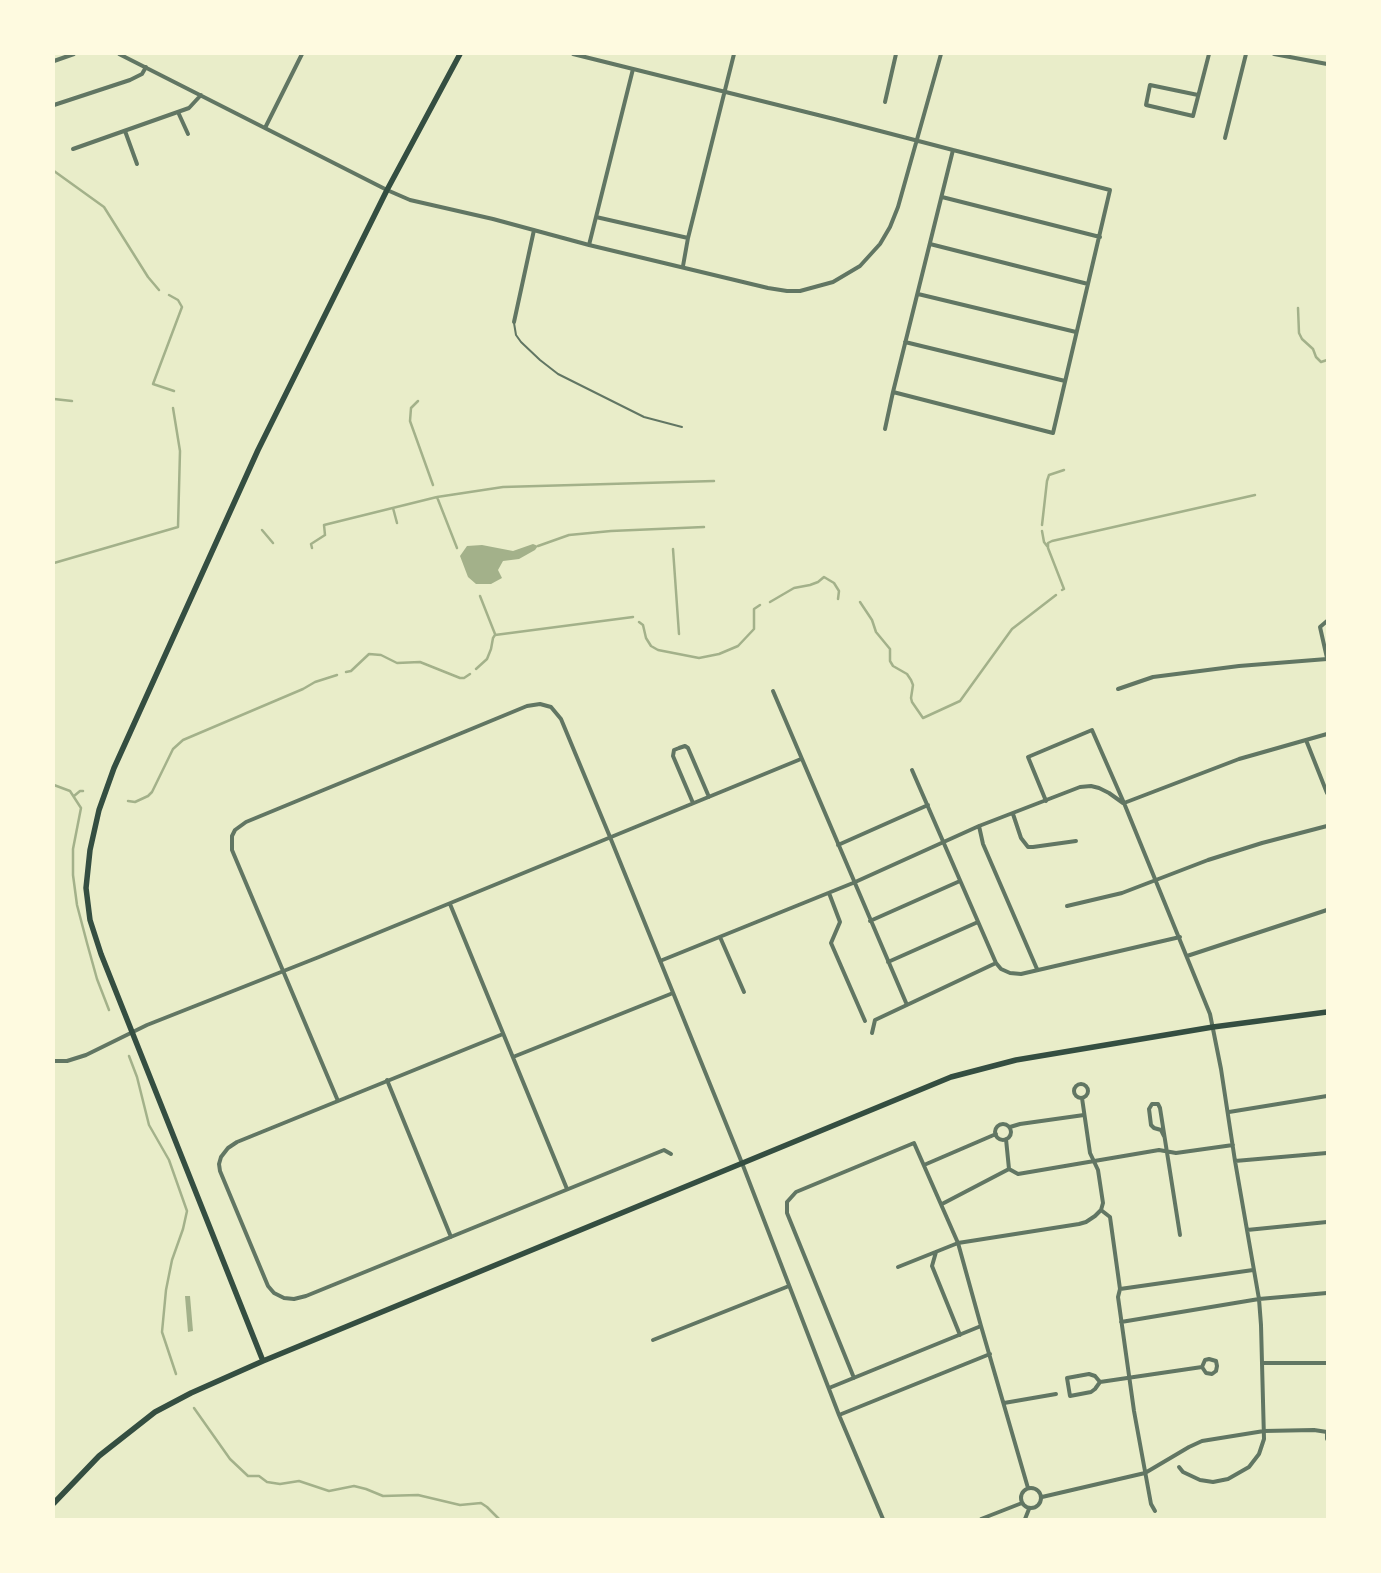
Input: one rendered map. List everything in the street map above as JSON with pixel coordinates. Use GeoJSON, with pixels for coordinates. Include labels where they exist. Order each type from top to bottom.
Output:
{"type":"FeatureCollection","features":[{"type":"Feature","properties":{"kind":"main road"},"geometry":{"type":"LineString","coordinates":[[263,1361],[101,954],[90,920],[86,888],[90,850],[99,810],[114,768],[258,450],[387,190],[460,54]]}},
{"type":"Feature","properties":{"kind":"main road"},"geometry":{"type":"LineString","coordinates":[[54,1503],[99,1456],[155,1412],[191,1393],[263,1361],[967,1072],[1016,1060],[1213,1027],[1327,1012]]}},
{"type":"Feature","properties":{"kind":"street"},"geometry":{"type":"LineString","coordinates":[[54,60],[74,54]]}},
{"type":"Feature","properties":{"kind":"street"},"geometry":{"type":"LineString","coordinates":[[120,54],[410,200],[493,218],[589,245],[787,291],[800,291],[833,282],[849,273],[870,256],[880,244],[890,227],[898,207],[942,54]]}},
{"type":"Feature","properties":{"kind":"street"},"geometry":{"type":"LineString","coordinates":[[265,128],[302,54]]}},
{"type":"Feature","properties":{"kind":"street"},"geometry":{"type":"LineString","coordinates":[[573,54],[1110,190],[1053,433],[893,392]]}},
{"type":"Feature","properties":{"kind":"street"},"geometry":{"type":"LineString","coordinates":[[683,266],[688,238],[733,54]]}},
{"type":"Feature","properties":{"kind":"street"},"geometry":{"type":"LineString","coordinates":[[885,102],[896,54]]}},
{"type":"Feature","properties":{"kind":"street"},"geometry":{"type":"LineString","coordinates":[[1198,96],[1150,85],[1146,105],[1193,116],[1209,54]]}},
{"type":"Feature","properties":{"kind":"street"},"geometry":{"type":"LineString","coordinates":[[1225,138],[1246,54]]}},
{"type":"Feature","properties":{"kind":"street"},"geometry":{"type":"LineString","coordinates":[[1274,54],[1327,64]]}},
{"type":"Feature","properties":{"kind":"street"},"geometry":{"type":"LineString","coordinates":[[54,105],[130,80],[142,74],[146,67]]}},
{"type":"Feature","properties":{"kind":"street"},"geometry":{"type":"LineString","coordinates":[[589,245],[633,69]]}},
{"type":"Feature","properties":{"kind":"street"},"geometry":{"type":"LineString","coordinates":[[73,149],[189,108],[201,95]]}},
{"type":"Feature","properties":{"kind":"street"},"geometry":{"type":"LineString","coordinates":[[178,112],[188,134]]}},
{"type":"Feature","properties":{"kind":"street"},"geometry":{"type":"LineString","coordinates":[[125,130],[137,164]]}},
{"type":"Feature","properties":{"kind":"street"},"geometry":{"type":"LineString","coordinates":[[885,429],[953,150]]}},
{"type":"Feature","properties":{"kind":"street"},"geometry":{"type":"LineString","coordinates":[[942,196],[1100,237]]}},
{"type":"Feature","properties":{"kind":"street"},"geometry":{"type":"LineString","coordinates":[[596,217],[688,238]]}},
{"type":"Feature","properties":{"kind":"street"},"geometry":{"type":"LineString","coordinates":[[514,322],[534,230]]}},
{"type":"Feature","properties":{"kind":"street"},"geometry":{"type":"LineString","coordinates":[[930,244],[1088,284]]}},
{"type":"Feature","properties":{"kind":"street"},"geometry":{"type":"LineString","coordinates":[[918,294],[1076,332]]}},
{"type":"Feature","properties":{"kind":"street"},"geometry":{"type":"LineString","coordinates":[[905,342],[1065,381]]}},
{"type":"Feature","properties":{"kind":"street"},"geometry":{"type":"LineString","coordinates":[[1118,689],[1153,677],[1239,666],[1327,659],[1320,627],[1327,621]]}},
{"type":"Feature","properties":{"kind":"street"},"geometry":{"type":"LineString","coordinates":[[773,690],[907,1005]]}},
{"type":"Feature","properties":{"kind":"street"},"geometry":{"type":"LineString","coordinates":[[338,1101],[232,850],[232,836],[235,830],[251,819],[527,706],[540,704],[551,706],[561,719],[610,837],[742,1163],[839,1415],[883,1519]]}},
{"type":"Feature","properties":{"kind":"street"},"geometry":{"type":"LineString","coordinates":[[1046,801],[1028,757],[1092,730],[1180,937],[1209,1010],[1213,1027],[1229,1112],[1235,1161],[1259,1299],[1264,1431],[1259,1454],[1249,1467],[1236,1476],[1220,1481],[1206,1482],[1191,1477],[1179,1467]]}},
{"type":"Feature","properties":{"kind":"street"},"geometry":{"type":"LineString","coordinates":[[1124,803],[1239,759],[1327,734]]}},
{"type":"Feature","properties":{"kind":"street"},"geometry":{"type":"LineString","coordinates":[[1306,740],[1327,793]]}},
{"type":"Feature","properties":{"kind":"street"},"geometry":{"type":"LineString","coordinates":[[693,803],[673,756],[674,750],[679,748],[685,746],[688,748],[709,797]]}},
{"type":"Feature","properties":{"kind":"street"},"geometry":{"type":"LineString","coordinates":[[54,1061],[67,1061],[86,1054],[132,1032],[450,904],[801,759]]}},
{"type":"Feature","properties":{"kind":"street"},"geometry":{"type":"LineString","coordinates":[[912,770],[996,964],[1001,969],[1010,973],[1021,974],[1180,937]]}},
{"type":"Feature","properties":{"kind":"street"},"geometry":{"type":"LineString","coordinates":[[660,961],[854,883],[979,826],[1080,787],[1091,786],[1109,793],[1124,803]]}},
{"type":"Feature","properties":{"kind":"street"},"geometry":{"type":"LineString","coordinates":[[838,845],[928,805]]}},
{"type":"Feature","properties":{"kind":"street"},"geometry":{"type":"LineString","coordinates":[[1013,814],[1022,838],[1028,846],[1033,848],[1076,841]]}},
{"type":"Feature","properties":{"kind":"street"},"geometry":{"type":"LineString","coordinates":[[979,826],[983,844],[1037,969]]}},
{"type":"Feature","properties":{"kind":"street"},"geometry":{"type":"LineString","coordinates":[[1067,906],[1122,893],[1208,860],[1262,843],[1327,826]]}},
{"type":"Feature","properties":{"kind":"street"},"geometry":{"type":"LineString","coordinates":[[870,921],[960,881]]}},
{"type":"Feature","properties":{"kind":"street"},"geometry":{"type":"LineString","coordinates":[[828,893],[840,922],[831,943],[865,1021]]}},
{"type":"Feature","properties":{"kind":"street"},"geometry":{"type":"LineString","coordinates":[[450,904],[567,1189]]}},
{"type":"Feature","properties":{"kind":"street"},"geometry":{"type":"LineString","coordinates":[[1187,956],[1327,910]]}},
{"type":"Feature","properties":{"kind":"street"},"geometry":{"type":"LineString","coordinates":[[888,962],[978,922]]}},
{"type":"Feature","properties":{"kind":"street"},"geometry":{"type":"LineString","coordinates":[[720,937],[744,992]]}},
{"type":"Feature","properties":{"kind":"street"},"geometry":{"type":"LineString","coordinates":[[872,1033],[875,1020],[996,964]]}},
{"type":"Feature","properties":{"kind":"street"},"geometry":{"type":"LineString","coordinates":[[513,1057],[673,993]]}},
{"type":"Feature","properties":{"kind":"street"},"geometry":{"type":"LineString","coordinates":[[503,1034],[237,1142],[221,1157],[220,1171],[268,1286],[274,1293],[284,1298],[294,1299],[306,1296],[664,1150],[671,1154]]}},
{"type":"Feature","properties":{"kind":"street"},"geometry":{"type":"LineString","coordinates":[[387,1080],[451,1237]]}},
{"type":"Feature","properties":{"kind":"street"},"geometry":{"type":"LineString","coordinates":[[1229,1112],[1327,1096]]}},
{"type":"Feature","properties":{"kind":"street"},"geometry":{"type":"LineString","coordinates":[[898,1267],[958,1243],[1086,1222],[1101,1210],[1103,1203],[1098,1170],[1090,1153],[1082,1098]]}},
{"type":"Feature","properties":{"kind":"street"},"geometry":{"type":"LineString","coordinates":[[1164,1136],[1161,1130],[1151,1125],[1149,1109],[1152,1104],[1159,1106],[1167,1151],[1180,1235]]}},
{"type":"Feature","properties":{"kind":"street"},"geometry":{"type":"LineString","coordinates":[[1006,1139],[1001,1139],[996,1134],[996,1128],[1000,1125],[1005,1124],[1010,1127],[1084,1115]]}},
{"type":"Feature","properties":{"kind":"street"},"geometry":{"type":"LineString","coordinates":[[1006,1139],[1011,1134],[1010,1127]]}},
{"type":"Feature","properties":{"kind":"street"},"geometry":{"type":"LineString","coordinates":[[924,1165],[996,1134]]}},
{"type":"Feature","properties":{"kind":"street"},"geometry":{"type":"LineString","coordinates":[[1006,1139],[1009,1169]]}},
{"type":"Feature","properties":{"kind":"street"},"geometry":{"type":"LineString","coordinates":[[854,1378],[787,1213],[787,1202],[796,1192],[914,1143],[958,1243],[1028,1488]]}},
{"type":"Feature","properties":{"kind":"street"},"geometry":{"type":"LineString","coordinates":[[1009,1169],[1018,1174],[1159,1150],[1176,1153],[1233,1145]]}},
{"type":"Feature","properties":{"kind":"street"},"geometry":{"type":"LineString","coordinates":[[1235,1161],[1327,1153]]}},
{"type":"Feature","properties":{"kind":"street"},"geometry":{"type":"LineString","coordinates":[[942,1204],[1009,1169]]}},
{"type":"Feature","properties":{"kind":"street"},"geometry":{"type":"LineString","coordinates":[[1101,1210],[1110,1217],[1129,1377],[1151,1504],[1156,1511]]}},
{"type":"Feature","properties":{"kind":"street"},"geometry":{"type":"LineString","coordinates":[[1247,1230],[1327,1222]]}},
{"type":"Feature","properties":{"kind":"street"},"geometry":{"type":"LineString","coordinates":[[936,1252],[932,1266],[960,1335]]}},
{"type":"Feature","properties":{"kind":"street"},"geometry":{"type":"LineString","coordinates":[[1120,1289],[1253,1270]]}},
{"type":"Feature","properties":{"kind":"street"},"geometry":{"type":"LineString","coordinates":[[653,1340],[789,1286]]}},
{"type":"Feature","properties":{"kind":"street"},"geometry":{"type":"LineString","coordinates":[[1121,1322],[1259,1299],[1327,1293]]}},
{"type":"Feature","properties":{"kind":"street"},"geometry":{"type":"LineString","coordinates":[[829,1388],[981,1326]]}},
{"type":"Feature","properties":{"kind":"street"},"geometry":{"type":"LineString","coordinates":[[839,1415],[990,1354]]}},
{"type":"Feature","properties":{"kind":"street"},"geometry":{"type":"LineString","coordinates":[[1209,1359],[1214,1360],[1217,1365],[1216,1370],[1212,1374],[1206,1373],[1202,1366],[1205,1360],[1209,1359]]}},
{"type":"Feature","properties":{"kind":"street"},"geometry":{"type":"LineString","coordinates":[[1262,1363],[1327,1362]]}},
{"type":"Feature","properties":{"kind":"street"},"geometry":{"type":"LineString","coordinates":[[1100,1382],[1095,1376],[1089,1374],[1067,1378],[1070,1396],[1091,1392],[1100,1382],[1202,1366]]}},
{"type":"Feature","properties":{"kind":"street"},"geometry":{"type":"LineString","coordinates":[[1004,1403],[1056,1394]]}},
{"type":"Feature","properties":{"kind":"street"},"geometry":{"type":"LineString","coordinates":[[1042,1497],[1145,1473],[1202,1441],[1264,1431],[1314,1430],[1327,1432],[1327,1439]]}},
{"type":"Feature","properties":{"kind":"street"},"geometry":{"type":"LineString","coordinates":[[1028,1488],[1037,1490],[1042,1497]]}},
{"type":"Feature","properties":{"kind":"street"},"geometry":{"type":"LineString","coordinates":[[1028,1488],[1021,1495],[1022,1503],[1029,1509]]}},
{"type":"Feature","properties":{"kind":"street"},"geometry":{"type":"LineString","coordinates":[[1025,1519],[1029,1509],[1038,1506],[1042,1497]]}},
{"type":"Feature","properties":{"kind":"street"},"geometry":{"type":"LineString","coordinates":[[981,1519],[1022,1503]]}},
{"type":"Feature","properties":{"kind":"lane"},"geometry":{"type":"LineString","coordinates":[[514,322],[516,335],[520,342],[558,374],[644,417],[682,427]]}},
{"type":"Feature","properties":{"kind":"shaded area"},"geometry":{"type":"Polygon","coordinates":[[[533,544],[538,546],[535,550],[519,559],[503,561],[498,570],[502,578],[491,584],[476,584],[468,577],[460,556],[467,546],[482,545],[513,551],[533,544]]]}},
{"type":"Feature","properties":{"kind":"shaded area"},"geometry":{"type":"Polygon","coordinates":[[[185,1296],[190,1296],[193,1331],[188,1332],[185,1296]]]}},
{"type":"Feature","properties":{"kind":"waterway"},"geometry":{"type":"LineString","coordinates":[[54,171],[104,207],[148,277],[159,290]]}},
{"type":"Feature","properties":{"kind":"waterway"},"geometry":{"type":"LineString","coordinates":[[169,295],[178,300],[182,307],[153,384],[174,391]]}},
{"type":"Feature","properties":{"kind":"waterway"},"geometry":{"type":"LineString","coordinates":[[1298,308],[1299,333],[1302,339],[1313,349],[1316,357],[1321,362],[1327,360]]}},
{"type":"Feature","properties":{"kind":"waterway"},"geometry":{"type":"LineString","coordinates":[[54,399],[72,401]]}},
{"type":"Feature","properties":{"kind":"waterway"},"geometry":{"type":"LineString","coordinates":[[418,401],[411,408],[410,421],[433,485]]}},
{"type":"Feature","properties":{"kind":"waterway"},"geometry":{"type":"LineString","coordinates":[[54,563],[178,527],[180,451],[173,408]]}},
{"type":"Feature","properties":{"kind":"waterway"},"geometry":{"type":"LineString","coordinates":[[1042,525],[1049,475],[1064,470]]}},
{"type":"Feature","properties":{"kind":"waterway"},"geometry":{"type":"LineString","coordinates":[[312,548],[311,544],[325,535],[324,525],[437,497],[503,487],[714,481]]}},
{"type":"Feature","properties":{"kind":"waterway"},"geometry":{"type":"LineString","coordinates":[[1062,590],[1064,589],[1048,548],[1048,543],[1052,541],[1255,495]]}},
{"type":"Feature","properties":{"kind":"waterway"},"geometry":{"type":"LineString","coordinates":[[437,497],[457,548]]}},
{"type":"Feature","properties":{"kind":"waterway"},"geometry":{"type":"LineString","coordinates":[[393,508],[397,523]]}},
{"type":"Feature","properties":{"kind":"waterway"},"geometry":{"type":"LineString","coordinates":[[538,546],[569,535],[611,531],[704,527]]}},
{"type":"Feature","properties":{"kind":"waterway"},"geometry":{"type":"LineString","coordinates":[[262,530],[273,543]]}},
{"type":"Feature","properties":{"kind":"waterway"},"geometry":{"type":"LineString","coordinates":[[1042,531],[1044,542],[1047,546]]}},
{"type":"Feature","properties":{"kind":"waterway"},"geometry":{"type":"LineString","coordinates":[[673,549],[679,634]]}},
{"type":"Feature","properties":{"kind":"waterway"},"geometry":{"type":"LineString","coordinates":[[770,602],[794,588],[810,585],[824,577],[834,583],[839,591],[838,599]]}},
{"type":"Feature","properties":{"kind":"waterway"},"geometry":{"type":"LineString","coordinates":[[860,602],[872,620],[876,632],[890,649],[890,661],[893,666],[907,674],[911,680],[913,685],[912,702],[923,718],[960,701],[1012,629],[1056,595]]}},
{"type":"Feature","properties":{"kind":"waterway"},"geometry":{"type":"LineString","coordinates":[[480,596],[495,634]]}},
{"type":"Feature","properties":{"kind":"waterway"},"geometry":{"type":"LineString","coordinates":[[639,622],[643,625],[646,638],[651,646],[658,650],[699,658],[719,654],[738,646],[754,629],[754,609],[760,605]]}},
{"type":"Feature","properties":{"kind":"waterway"},"geometry":{"type":"LineString","coordinates":[[476,669],[487,659],[495,635],[633,617]]}},
{"type":"Feature","properties":{"kind":"waterway"},"geometry":{"type":"LineString","coordinates":[[346,672],[351,671],[369,654],[381,655],[397,663],[420,662],[460,678],[470,674]]}},
{"type":"Feature","properties":{"kind":"waterway"},"geometry":{"type":"LineString","coordinates":[[128,801],[135,802],[152,792],[173,749],[183,740],[303,689],[315,682],[337,675]]}},
{"type":"Feature","properties":{"kind":"waterway"},"geometry":{"type":"LineString","coordinates":[[54,785],[70,791],[81,808],[73,849],[73,875],[77,905],[97,979],[109,1010]]}},
{"type":"Feature","properties":{"kind":"waterway"},"geometry":{"type":"LineString","coordinates":[[74,796],[83,791]]}},
{"type":"Feature","properties":{"kind":"waterway"},"geometry":{"type":"LineString","coordinates":[[129,1056],[137,1077],[149,1125],[169,1160],[187,1211],[172,1260],[166,1290],[162,1332],[176,1374]]}},
{"type":"Feature","properties":{"kind":"waterway"},"geometry":{"type":"LineString","coordinates":[[194,1408],[230,1459],[248,1476],[259,1476],[267,1482],[280,1484],[299,1481],[329,1491],[354,1486],[383,1496],[418,1495],[460,1505],[481,1503],[499,1519]]}}]}
